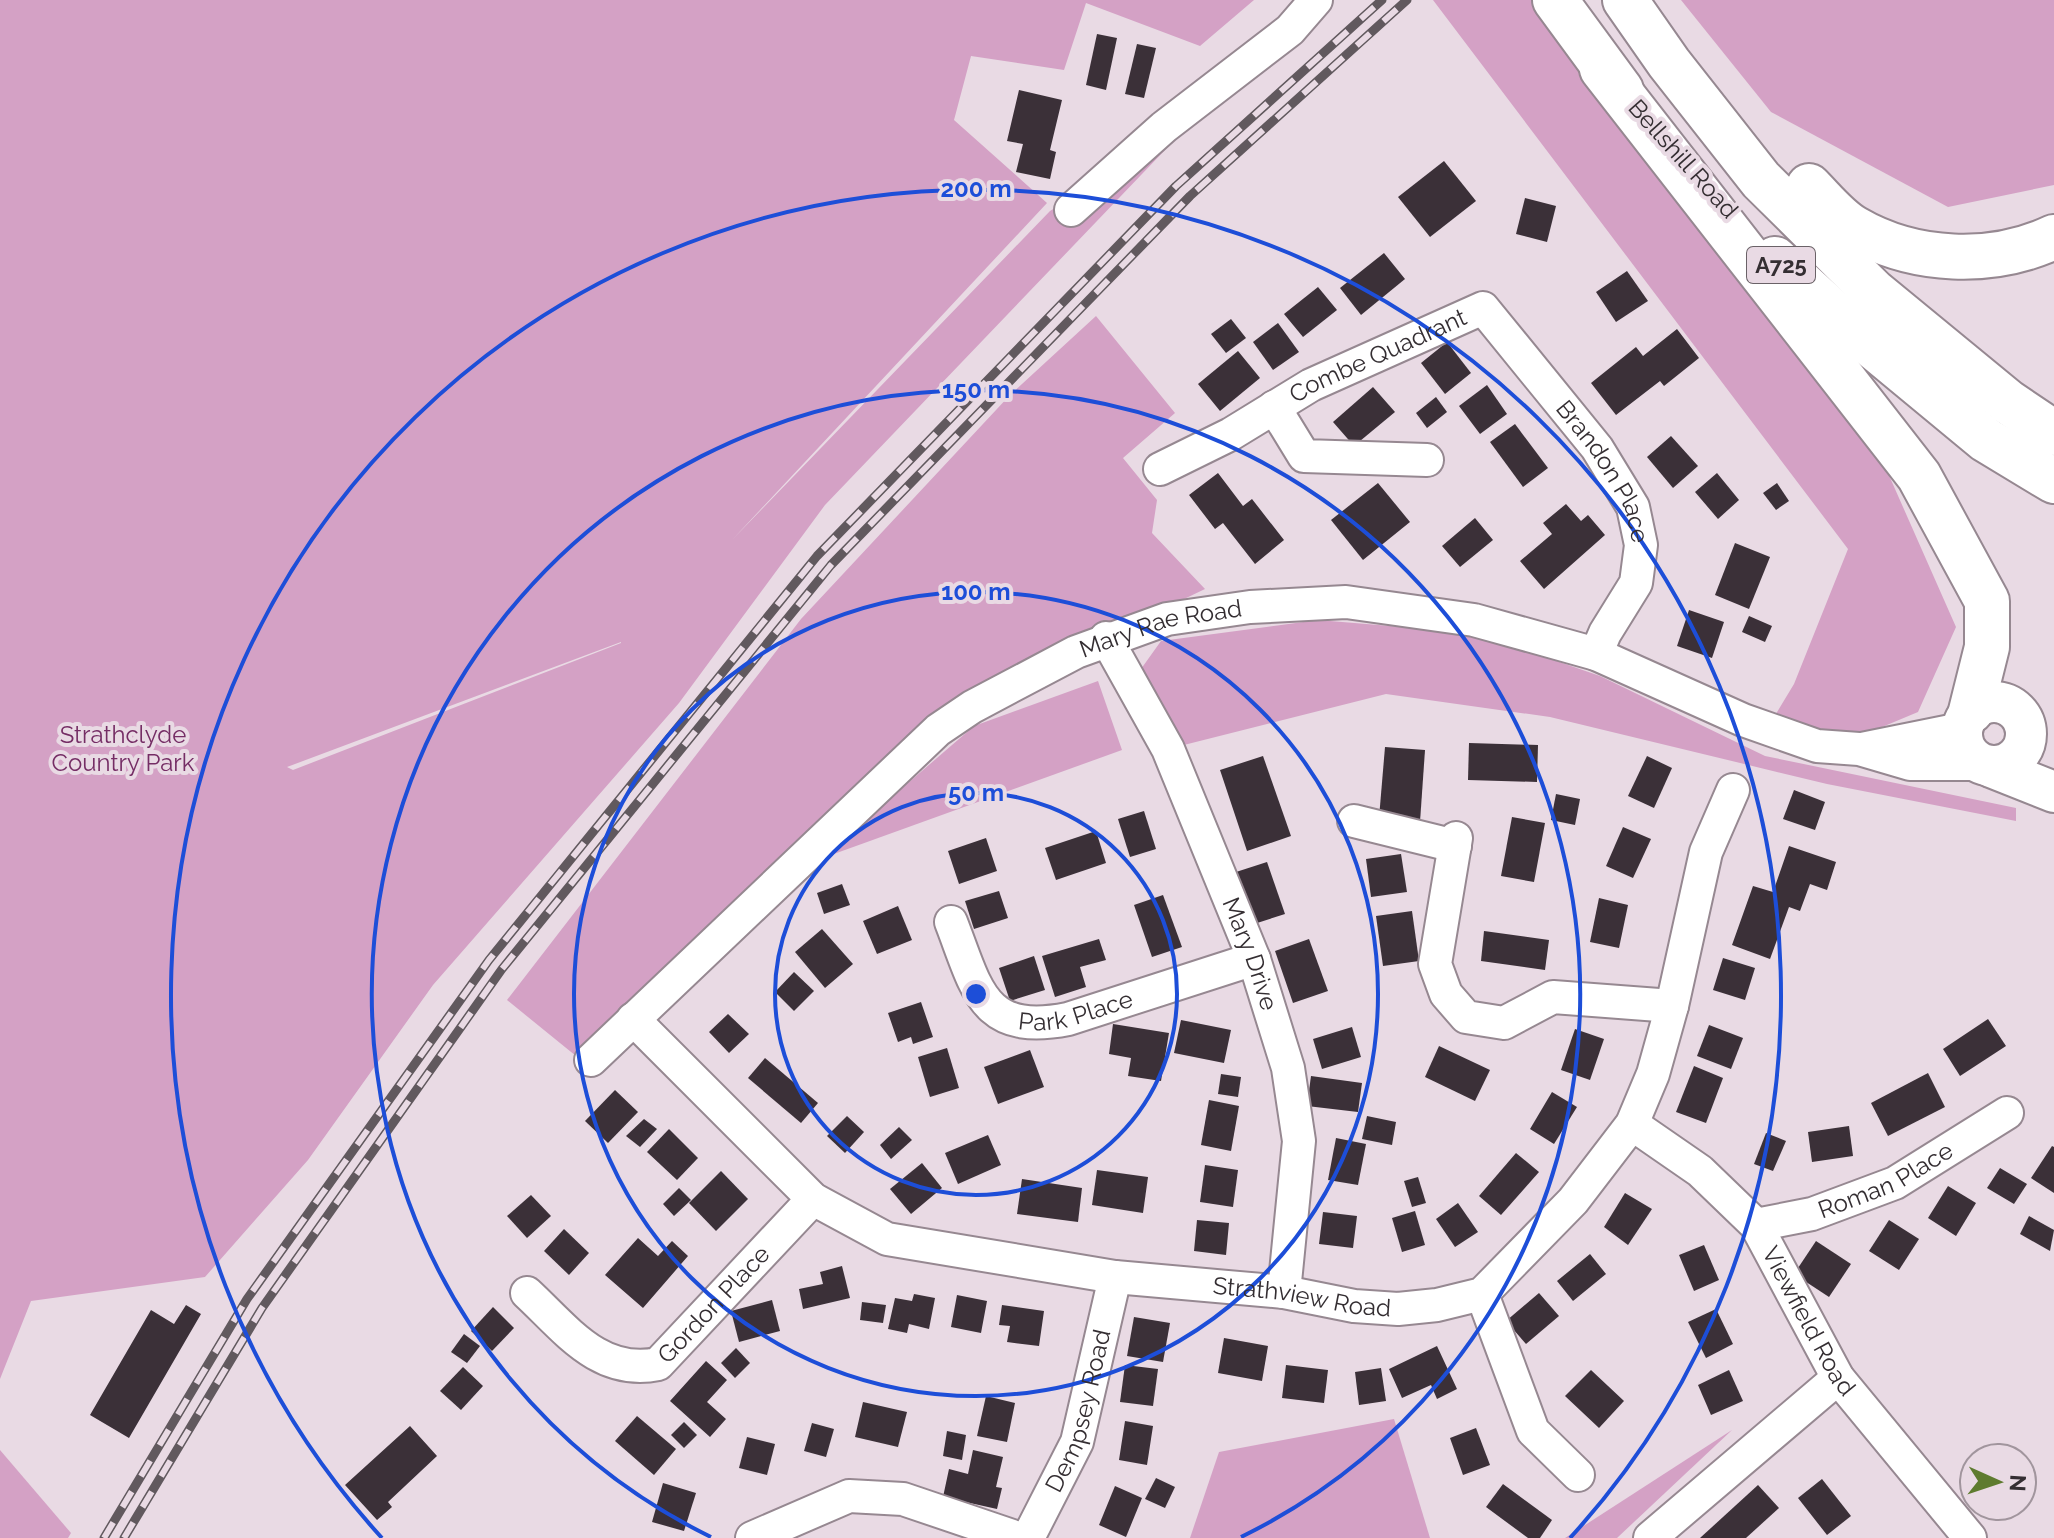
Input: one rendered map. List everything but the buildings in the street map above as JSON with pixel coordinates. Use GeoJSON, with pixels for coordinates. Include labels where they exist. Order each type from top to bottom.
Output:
{"type":"FeatureCollection","features":[{"type":"Feature","properties":{"kind":"highway","name":"Bellshill Road"},"geometry":{"type":"LineString","coordinates":[[1555,0],[1602,69],[1764,250],[1836,316],[1986,440],[2054,481]]}},
{"type":"Feature","properties":{"kind":"highway","name":"Bellshill Road"},"geometry":{"type":"LineString","coordinates":[[1625,0],[1669,63],[1761,180],[1873,291],[2008,402],[2054,433]]}},
{"type":"Feature","properties":{"kind":"highway"},"geometry":{"type":"LineString","coordinates":[[1669,63],[1852,227],[1900,249],[1953,258],[2025,250],[2054,237]]}},
{"type":"Feature","properties":{"kind":"highway"},"geometry":{"type":"LineString","coordinates":[[1602,69],[1927,489],[1987,601],[1987,647],[1966,720]]}},
{"type":"Feature","properties":{"kind":"main road"},"geometry":{"type":"LineString","coordinates":[[2054,780],[2026,733],[2024,723],[2011,706],[1990,702],[1966,720],[1966,751],[1986,765],[2054,792]]}},
{"type":"Feature","properties":{"kind":"main road"},"geometry":{"type":"LineString","coordinates":[[1986,765],[2002,766],[2020,754],[2026,733]]}},
{"type":"Feature","properties":{"kind":"street"},"geometry":{"type":"LineString","coordinates":[[1071,210],[1164,127],[1290,30],[1316,0]]}},
{"type":"Feature","properties":{"kind":"street","name":"Combe Quadrant"},"geometry":{"type":"LineString","coordinates":[[1160,469],[1311,385],[1483,308]]}},
{"type":"Feature","properties":{"kind":"street","name":"Brandon Place"},"geometry":{"type":"LineString","coordinates":[[1483,308],[1597,448],[1633,507],[1641,545],[1636,583],[1605,633],[1596,654]]}},
{"type":"Feature","properties":{"kind":"street","name":"Combe Quadrant"},"geometry":{"type":"LineString","coordinates":[[1274,407],[1304,456],[1427,460]]}},
{"type":"Feature","properties":{"kind":"street","name":"Mary Rae Road"},"geometry":{"type":"LineString","coordinates":[[591,1060],[938,730],[972,707],[1106,638],[1167,619],[1250,607],[1346,602],[1474,620],[1596,654],[1743,720],[1817,746],[1859,749],[1910,764],[1986,765]]}},
{"type":"Feature","properties":{"kind":"street","name":"Mary Drive"},"geometry":{"type":"LineString","coordinates":[[1106,638],[1168,749],[1254,959],[1288,1068],[1299,1141],[1284,1292]]}},
{"type":"Feature","properties":{"kind":"street","name":"Mary Rae Road"},"geometry":{"type":"LineString","coordinates":[[1859,749],[1966,720]]}},
{"type":"Feature","properties":{"kind":"street"},"geometry":{"type":"LineString","coordinates":[[1578,1475],[1533,1431],[1482,1294],[1573,1201],[1632,1124],[1653,1074],[1672,1006],[1706,852],[1733,790]]}},
{"type":"Feature","properties":{"kind":"street"},"geometry":{"type":"LineString","coordinates":[[1354,821],[1455,842],[1435,964],[1446,994],[1466,1017],[1504,1023],[1553,997],[1672,1006]]}},
{"type":"Feature","properties":{"kind":"street","name":"Park Place"},"geometry":{"type":"LineString","coordinates":[[951,922],[977,991],[1016,1024],[1042,1024],[1068,1019],[1254,959]]}},
{"type":"Feature","properties":{"kind":"street","name":"Strathview Road"},"geometry":{"type":"LineString","coordinates":[[633,1019],[813,1199],[887,1239],[1115,1277],[1284,1292],[1354,1306],[1398,1309],[1437,1305],[1482,1294]]}},
{"type":"Feature","properties":{"kind":"street","name":"Roman Place"},"geometry":{"type":"LineString","coordinates":[[1756,1225],[1812,1214],[1895,1183],[2007,1113]]}},
{"type":"Feature","properties":{"kind":"street","name":"Viewfield Road"},"geometry":{"type":"LineString","coordinates":[[1632,1124],[1700,1171],[1756,1225],[1838,1378],[1970,1538]]}},
{"type":"Feature","properties":{"kind":"street","name":"Gordon Place"},"geometry":{"type":"LineString","coordinates":[[527,1293],[594,1356],[619,1366],[658,1364],[813,1199]]}},
{"type":"Feature","properties":{"kind":"street","name":"Dempsey Road"},"geometry":{"type":"LineString","coordinates":[[1028,1538],[1077,1442],[1115,1277]]}},
{"type":"Feature","properties":{"kind":"street"},"geometry":{"type":"LineString","coordinates":[[1650,1538],[1838,1378]]}},
{"type":"Feature","properties":{"kind":"street"},"geometry":{"type":"LineString","coordinates":[[752,1538],[849,1496],[903,1499],[1018,1538]]}},
{"type":"Feature","properties":{"kind":"green space","name":"Strathclyde Country Park"},"geometry":{"type":"Polygon","coordinates":[[[0,0],[1254,0],[1200,46],[1086,3],[1064,70],[971,56],[954,120],[1047,203],[732,540],[1050,211],[1187,127],[825,505],[679,703],[433,985],[308,1160],[205,1277],[31,1301],[0,1379],[0,0]],[[621,642],[287,767],[293,770],[621,643],[621,642]]]}},
{"type":"Feature","properties":{"kind":"green space"},"geometry":{"type":"Polygon","coordinates":[[[1433,0],[1538,0],[1880,455],[1956,627],[1918,712],[1851,740],[1771,722],[1794,684],[1848,549],[1433,0]]]}},
{"type":"Feature","properties":{"kind":"green space"},"geometry":{"type":"Polygon","coordinates":[[[1681,0],[2054,0],[2054,185],[1948,207],[1771,112],[1681,0]]]}},
{"type":"Feature","properties":{"kind":"green space"},"geometry":{"type":"Polygon","coordinates":[[[1096,316],[1175,413],[1123,458],[1157,500],[1152,533],[1205,589],[919,726],[576,1056],[507,1000],[801,619],[1010,395],[1096,316]]]}},
{"type":"Feature","properties":{"kind":"green space"},"geometry":{"type":"Polygon","coordinates":[[[1318,620],[1475,633],[1600,676],[1765,756],[2016,808],[2016,821],[1827,784],[1550,717],[1386,694],[1168,749],[1136,676],[1161,641],[1318,620]]]}},
{"type":"Feature","properties":{"kind":"green space"},"geometry":{"type":"Polygon","coordinates":[[[1098,681],[1122,750],[820,859],[974,726],[1098,681]]]}},
{"type":"Feature","properties":{"kind":"green space"},"geometry":{"type":"Polygon","coordinates":[[[1394,1419],[1430,1538],[1190,1538],[1219,1452],[1394,1419]]]}},
{"type":"Feature","properties":{"kind":"green space"},"geometry":{"type":"Polygon","coordinates":[[[1732,1430],[1617,1538],[1565,1538],[1732,1430]]]}},
{"type":"Feature","properties":{"kind":"green space"},"geometry":{"type":"Polygon","coordinates":[[[0,1450],[71,1533],[68,1538],[0,1538],[0,1450]]]}},
{"type":"Feature","properties":{"kind":"railway"},"geometry":{"type":"LineString","coordinates":[[104,1538],[247,1299],[489,960],[817,556],[1176,186],[1382,0]]}},
{"type":"Feature","properties":{"kind":"railway"},"geometry":{"type":"LineString","coordinates":[[124,1538],[262,1308],[502,969],[831,565],[1190,196],[1407,0]]}}]}
